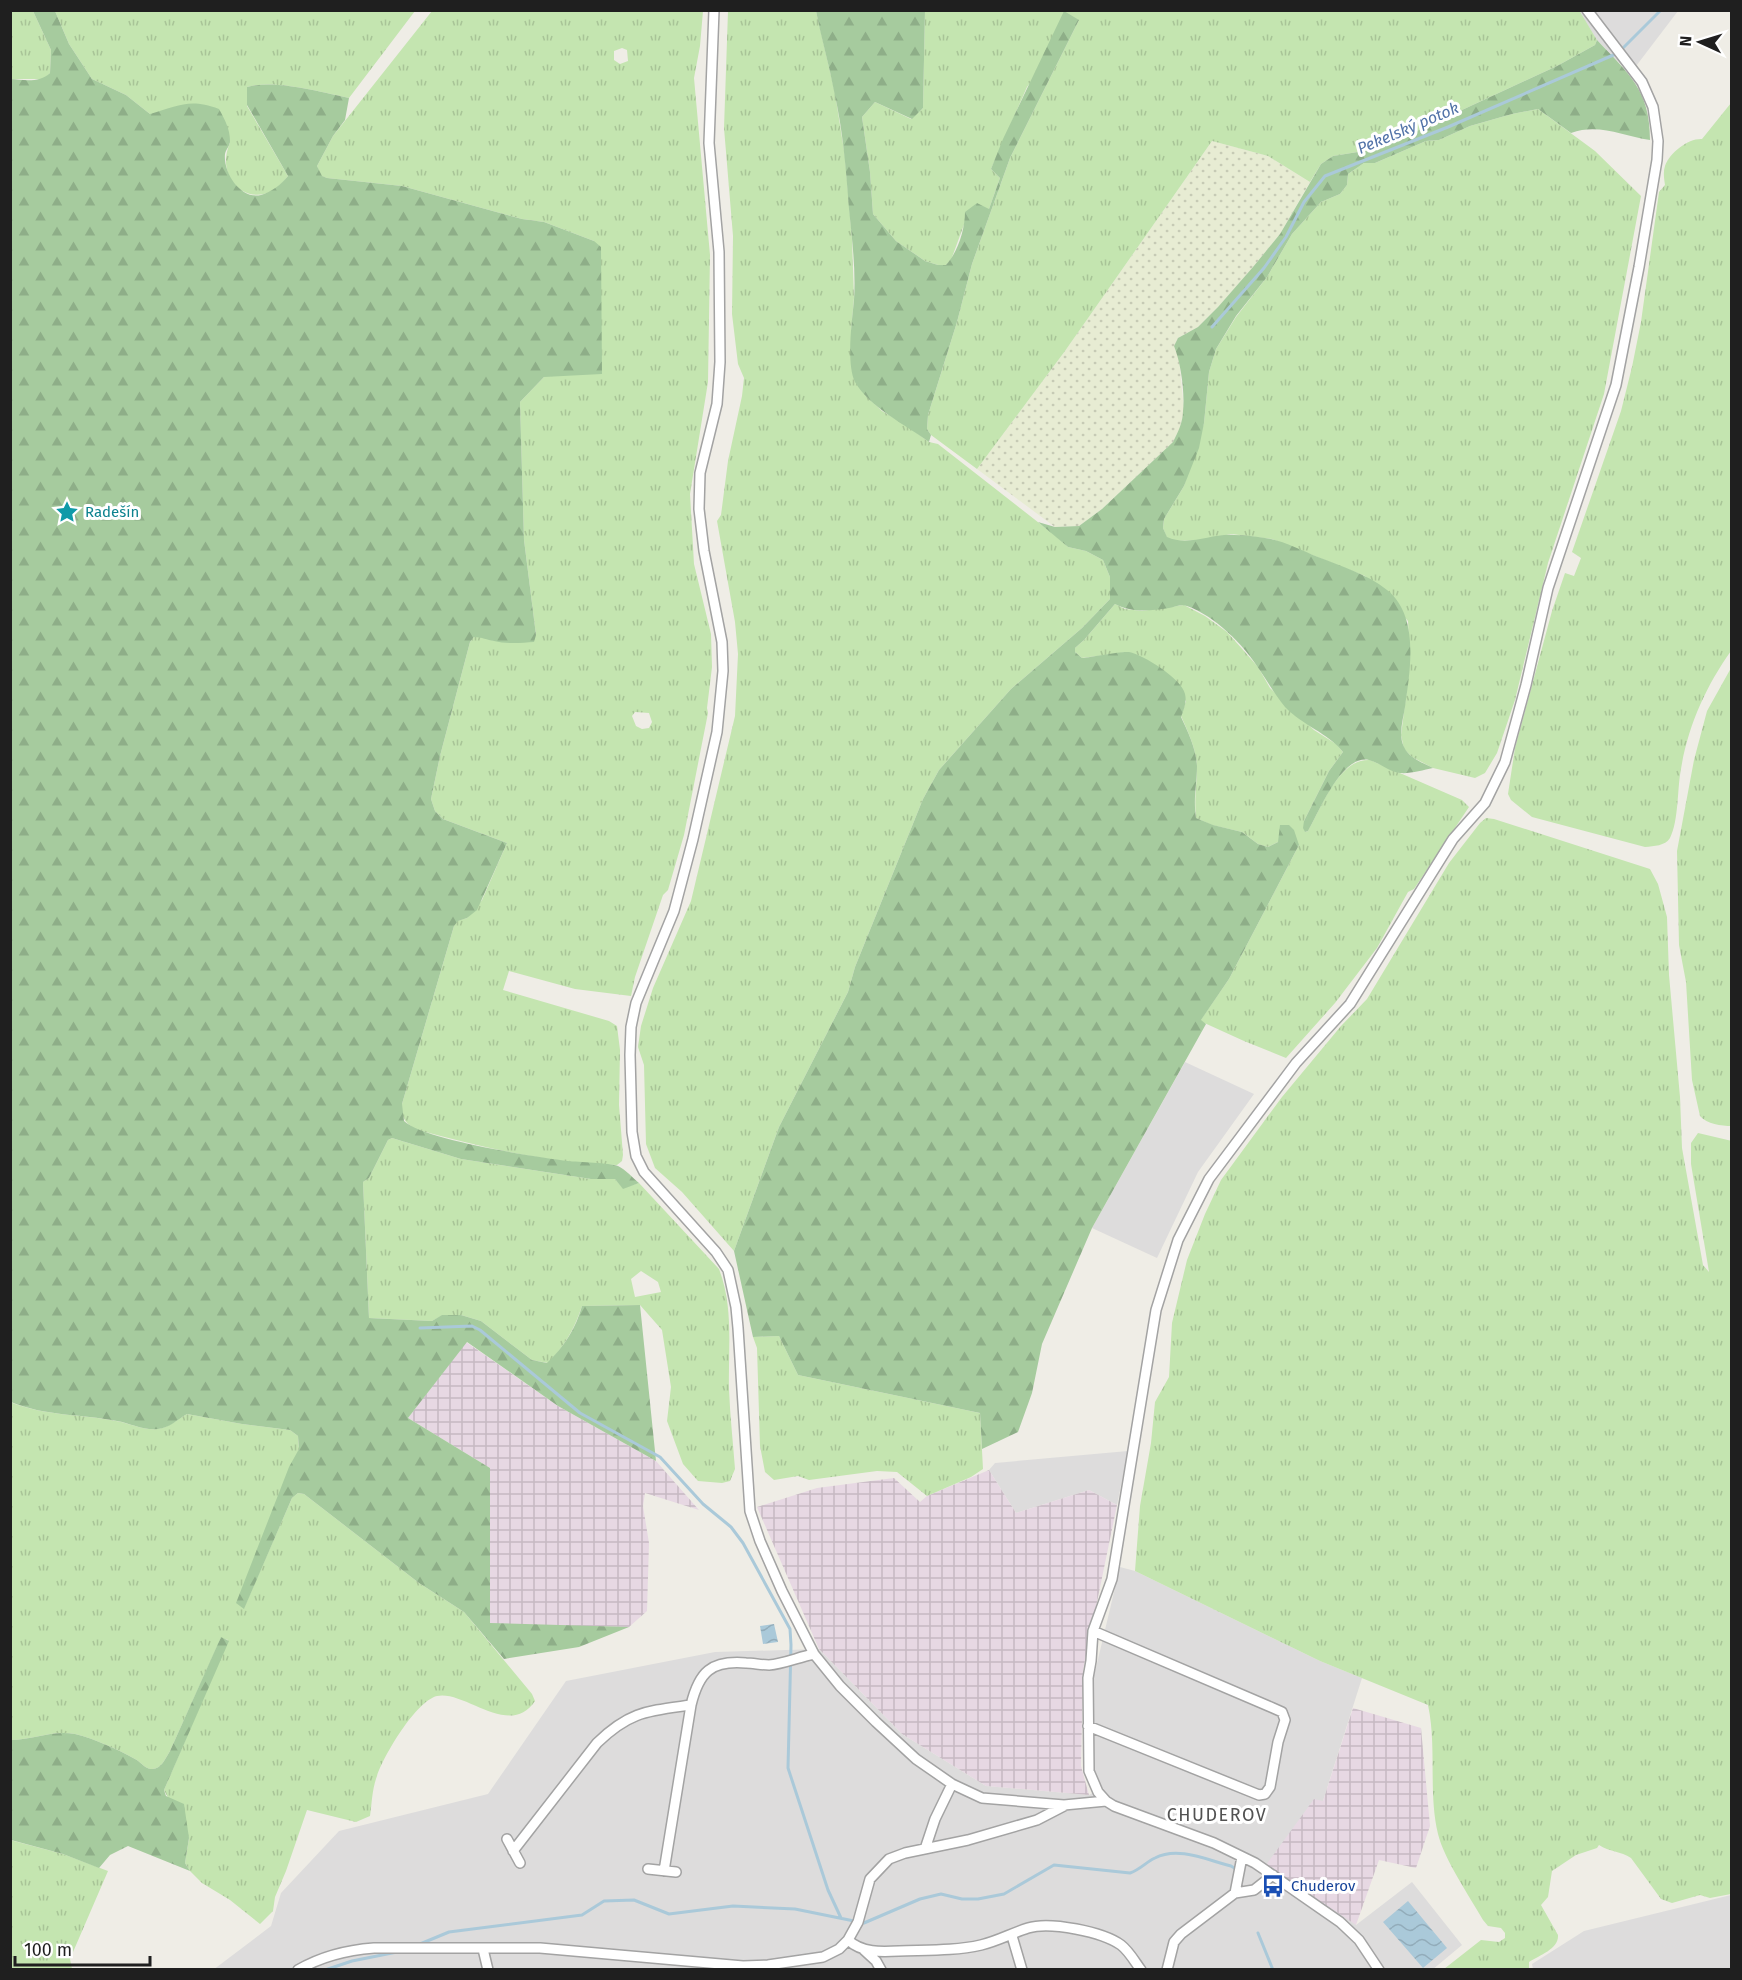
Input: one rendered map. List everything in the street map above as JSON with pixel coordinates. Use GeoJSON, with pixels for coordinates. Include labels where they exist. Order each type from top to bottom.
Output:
{"type":"FeatureCollection","features":[{"type":"Feature","properties":{"kind":"street"},"geometry":{"type":"LineString","coordinates":[[714,10],[709,143],[719,252],[720,362],[717,404],[700,473],[699,509],[704,551],[722,642],[723,671],[717,732],[693,839],[674,911],[636,1003],[631,1027],[632,1132],[636,1156],[644,1172],[716,1252],[728,1270],[738,1328],[750,1511],[760,1541],[814,1654],[840,1686],[876,1722],[916,1759],[952,1784],[982,1798],[1066,1805],[1106,1801],[1214,1843],[1241,1862],[1273,1875],[1340,1922],[1359,1940],[1379,1970]]}},
{"type":"Feature","properties":{"kind":"street"},"geometry":{"type":"LineString","coordinates":[[1106,1801],[1092,1782],[1089,1771],[1088,1678],[1093,1631],[1112,1579],[1156,1310],[1178,1240],[1209,1179],[1296,1063],[1350,1004],[1453,839],[1485,803],[1505,762],[1527,684],[1548,588],[1616,385],[1627,336],[1657,160],[1657,122],[1648,93],[1587,10]]}},
{"type":"Feature","properties":{"kind":"street"},"geometry":{"type":"LineString","coordinates":[[1088,1726],[1259,1795],[1265,1794],[1270,1787],[1278,1742],[1285,1720],[1282,1712],[1093,1631]]}},
{"type":"Feature","properties":{"kind":"street"},"geometry":{"type":"LineString","coordinates":[[664,1871],[691,1705],[695,1689],[701,1678],[717,1664],[728,1662],[770,1665],[814,1654]]}},
{"type":"Feature","properties":{"kind":"street"},"geometry":{"type":"LineString","coordinates":[[513,1851],[597,1743],[611,1730],[627,1718],[643,1712],[691,1705]]}},
{"type":"Feature","properties":{"kind":"street"},"geometry":{"type":"LineString","coordinates":[[925,1849],[935,1819],[952,1784]]}},
{"type":"Feature","properties":{"kind":"street"},"geometry":{"type":"LineString","coordinates":[[298,1970],[325,1957],[347,1950],[398,1948],[540,1948],[696,1966],[768,1965],[823,1957],[838,1949],[848,1940],[856,1925],[870,1879],[889,1859],[1037,1820],[1066,1805]]}},
{"type":"Feature","properties":{"kind":"street"},"geometry":{"type":"LineString","coordinates":[[507,1839],[520,1863]]}},
{"type":"Feature","properties":{"kind":"street"},"geometry":{"type":"LineString","coordinates":[[1239,1892],[1238,1879],[1241,1862]]}},
{"type":"Feature","properties":{"kind":"street"},"geometry":{"type":"LineString","coordinates":[[648,1869],[676,1872]]}},
{"type":"Feature","properties":{"kind":"street"},"geometry":{"type":"LineString","coordinates":[[1167,1970],[1174,1942],[1181,1934],[1239,1892],[1254,1890],[1273,1875]]}},
{"type":"Feature","properties":{"kind":"street"},"geometry":{"type":"LineString","coordinates":[[864,1950],[881,1952],[960,1949],[982,1945],[1028,1928],[1045,1925],[1090,1932],[1120,1945],[1141,1970]]}},
{"type":"Feature","properties":{"kind":"street"},"geometry":{"type":"LineString","coordinates":[[1012,1935],[1022,1970]]}},
{"type":"Feature","properties":{"kind":"street"},"geometry":{"type":"LineString","coordinates":[[848,1940],[876,1961],[880,1970]]}},
{"type":"Feature","properties":{"kind":"street"},"geometry":{"type":"LineString","coordinates":[[483,1948],[488,1970]]}},
{"type":"Feature","properties":{"kind":"shaded area"},"geometry":{"type":"Polygon","coordinates":[[[1579,11],[1678,11],[1630,74],[1597,40],[1579,11]]]}},
{"type":"Feature","properties":{"kind":"shaded area"},"geometry":{"type":"Polygon","coordinates":[[[1185,1062],[1254,1094],[1198,1172],[1157,1258],[1092,1228],[1185,1062]]]}},
{"type":"Feature","properties":{"kind":"shaded area"},"geometry":{"type":"Polygon","coordinates":[[[466,1342],[558,1406],[656,1461],[699,1510],[645,1493],[643,1506],[649,1543],[647,1611],[629,1627],[489,1624],[490,1468],[408,1418],[466,1342]]]}},
{"type":"Feature","properties":{"kind":"shaded area"},"geometry":{"type":"Polygon","coordinates":[[[1128,1451],[1117,1505],[1089,1490],[1016,1513],[989,1470],[995,1463],[1128,1451]]]}},
{"type":"Feature","properties":{"kind":"shaded area"},"geometry":{"type":"Polygon","coordinates":[[[989,1470],[1016,1513],[1089,1490],[1117,1505],[1083,1670],[1081,1766],[1089,1795],[986,1786],[902,1734],[819,1649],[757,1507],[817,1488],[894,1478],[920,1502],[927,1496],[989,1470]]]}},
{"type":"Feature","properties":{"kind":"shaded area"},"geometry":{"type":"Polygon","coordinates":[[[1120,1567],[1135,1571],[1320,1661],[1362,1678],[1323,1801],[1356,1925],[1412,1882],[1462,1945],[1432,1970],[213,1970],[271,1926],[281,1893],[339,1831],[488,1794],[566,1681],[715,1652],[819,1649],[902,1734],[986,1786],[1089,1795],[1101,1788],[1094,1772],[1094,1676],[1120,1567]]]}},
{"type":"Feature","properties":{"kind":"shaded area"},"geometry":{"type":"Polygon","coordinates":[[[1353,1708],[1421,1728],[1430,1826],[1416,1868],[1379,1860],[1356,1925],[1266,1865],[1314,1799],[1323,1801],[1353,1708]]]}},
{"type":"Feature","properties":{"kind":"shaded area"},"geometry":{"type":"Polygon","coordinates":[[[1731,1895],[1731,1969],[1533,1969],[1532,1964],[1584,1931],[1731,1895]]]}},
{"type":"Feature","properties":{"kind":"green space"},"geometry":{"type":"Polygon","coordinates":[[[1579,10],[1597,40],[1595,45],[1557,66],[1406,136],[1370,150],[1333,156],[1321,164],[1310,182],[1268,156],[1212,141],[1065,351],[977,469],[931,435],[927,429],[928,415],[957,322],[972,264],[1010,158],[1079,20],[1027,87],[991,169],[1000,178],[989,209],[965,222],[951,260],[946,265],[938,265],[925,261],[896,241],[873,214],[862,117],[875,102],[911,119],[923,108],[925,11],[1579,10]]]}},
{"type":"Feature","properties":{"kind":"green space"},"geometry":{"type":"Polygon","coordinates":[[[10,11],[33,11],[51,50],[50,73],[45,79],[11,79],[10,11]]]}},
{"type":"Feature","properties":{"kind":"green space"},"geometry":{"type":"Polygon","coordinates":[[[33,11],[55,11],[69,44],[92,79],[126,95],[150,114],[192,104],[219,109],[230,137],[225,154],[227,169],[235,184],[247,193],[265,194],[288,176],[247,105],[247,87],[270,84],[298,87],[349,98],[345,120],[333,136],[317,166],[322,176],[402,186],[522,219],[544,222],[594,241],[601,247],[602,374],[544,377],[520,402],[524,540],[536,635],[534,642],[503,643],[474,637],[470,642],[431,799],[435,811],[443,819],[507,843],[477,910],[467,918],[458,921],[454,926],[402,1104],[404,1121],[434,1135],[481,1147],[532,1156],[614,1165],[623,1169],[639,1183],[623,1189],[615,1179],[591,1179],[461,1159],[392,1138],[388,1140],[369,1178],[363,1182],[369,1318],[432,1321],[442,1315],[461,1315],[481,1321],[532,1360],[547,1363],[569,1337],[582,1306],[640,1305],[656,1461],[558,1406],[467,1342],[408,1418],[490,1468],[490,1623],[629,1627],[579,1647],[504,1659],[464,1612],[419,1583],[304,1494],[298,1493],[292,1498],[244,1609],[236,1603],[289,1467],[299,1449],[298,1436],[290,1430],[187,1414],[166,1427],[148,1429],[117,1421],[37,1410],[11,1402],[10,79],[37,80],[50,73],[51,50],[33,11]]]}},
{"type":"Feature","properties":{"kind":"green space"},"geometry":{"type":"Polygon","coordinates":[[[55,11],[415,11],[349,98],[284,85],[247,87],[247,106],[288,176],[276,188],[264,194],[252,194],[241,190],[227,171],[226,157],[230,143],[150,114],[126,95],[92,79],[69,44],[55,11]]]}},
{"type":"Feature","properties":{"kind":"green space"},"geometry":{"type":"Polygon","coordinates":[[[432,11],[703,11],[694,78],[710,255],[708,382],[690,494],[694,564],[711,634],[712,667],[708,713],[684,835],[668,890],[663,895],[635,977],[631,996],[575,989],[509,971],[503,990],[609,1021],[617,1026],[620,1050],[619,1105],[623,1155],[622,1161],[617,1165],[541,1158],[418,1130],[405,1120],[402,1109],[454,926],[457,921],[467,918],[482,900],[507,843],[443,819],[435,811],[431,799],[470,642],[474,637],[495,641],[536,635],[524,540],[520,402],[544,377],[594,241],[544,222],[522,219],[402,186],[321,176],[317,166],[333,136],[432,11]],[[622,48],[614,51],[614,60],[620,64],[628,61],[627,50],[622,48]],[[635,712],[632,716],[636,726],[642,729],[649,728],[652,722],[649,713],[635,712]]]}},
{"type":"Feature","properties":{"kind":"green space"},"geometry":{"type":"Polygon","coordinates":[[[728,11],[816,11],[835,93],[845,157],[854,298],[851,332],[852,364],[865,395],[882,411],[929,442],[938,444],[1068,547],[1086,551],[1103,560],[1110,577],[1110,599],[1082,628],[1011,689],[939,770],[923,799],[855,967],[848,992],[779,1127],[734,1251],[682,1192],[655,1168],[646,1144],[644,1065],[638,1047],[641,1026],[653,988],[691,901],[735,716],[738,654],[735,622],[717,521],[721,515],[728,461],[744,378],[738,364],[732,314],[733,236],[724,128],[728,11]]]}},
{"type":"Feature","properties":{"kind":"green space"},"geometry":{"type":"Polygon","coordinates":[[[816,11],[925,11],[923,108],[912,119],[875,102],[862,117],[873,214],[896,241],[925,261],[938,265],[946,265],[954,254],[964,226],[965,212],[977,203],[989,209],[1000,178],[991,169],[1064,11],[1079,20],[1010,158],[972,264],[957,322],[928,415],[927,429],[931,435],[929,442],[869,400],[855,382],[852,374],[850,342],[854,277],[845,164],[837,106],[816,11]]]}},
{"type":"Feature","properties":{"kind":"green space"},"geometry":{"type":"Polygon","coordinates":[[[1597,40],[1628,73],[1642,95],[1649,123],[1650,140],[1591,129],[1571,133],[1538,109],[1470,126],[1439,140],[1426,141],[1375,163],[1364,163],[1348,174],[1347,185],[1340,194],[1321,202],[1292,234],[1267,277],[1236,316],[1216,349],[1209,372],[1199,448],[1184,486],[1164,519],[1163,528],[1167,537],[1175,540],[1184,541],[1226,535],[1271,539],[1289,544],[1354,571],[1387,590],[1397,601],[1409,629],[1410,661],[1402,742],[1406,751],[1413,757],[1433,768],[1400,773],[1369,760],[1359,761],[1350,766],[1332,786],[1308,831],[1305,832],[1304,821],[1329,771],[1343,752],[1330,739],[1285,707],[1245,650],[1228,632],[1208,617],[1185,605],[1141,610],[1128,609],[1115,604],[1075,648],[1075,652],[1082,658],[1125,652],[1136,654],[1162,668],[1182,688],[1186,700],[1181,717],[1196,759],[1196,818],[1242,832],[1258,844],[1268,847],[1278,842],[1280,825],[1289,825],[1294,830],[1299,845],[1229,979],[1201,1020],[1206,1024],[1092,1228],[1042,1344],[1032,1393],[1018,1432],[982,1449],[980,1413],[798,1375],[779,1336],[753,1337],[734,1251],[779,1127],[848,992],[855,967],[923,799],[939,770],[1011,689],[1082,628],[1110,599],[1110,577],[1103,560],[1086,551],[1068,547],[1038,522],[1055,527],[1079,526],[1102,509],[1173,442],[1183,415],[1183,387],[1174,346],[1178,338],[1198,327],[1253,267],[1280,234],[1321,164],[1333,156],[1370,150],[1406,136],[1557,66],[1595,45],[1597,40]]]}},
{"type":"Feature","properties":{"kind":"green space"},"geometry":{"type":"Polygon","coordinates":[[[1731,103],[1731,651],[1706,692],[1688,737],[1680,777],[1675,822],[1670,838],[1662,844],[1645,847],[1532,817],[1511,800],[1508,794],[1515,748],[1552,611],[1565,573],[1574,576],[1581,558],[1572,552],[1621,411],[1632,367],[1641,322],[1659,192],[1665,185],[1665,166],[1680,147],[1691,141],[1702,139],[1731,103]]]}},
{"type":"Feature","properties":{"kind":"green space"},"geometry":{"type":"Polygon","coordinates":[[[1538,109],[1595,151],[1641,196],[1604,394],[1548,563],[1515,700],[1497,753],[1485,773],[1475,778],[1433,768],[1412,757],[1404,749],[1401,735],[1407,689],[1408,621],[1365,576],[1272,539],[1231,534],[1203,540],[1174,541],[1167,538],[1163,528],[1164,519],[1184,486],[1204,423],[1209,372],[1216,349],[1236,317],[1267,277],[1292,234],[1321,202],[1340,194],[1347,185],[1348,174],[1364,163],[1375,163],[1426,141],[1439,140],[1470,126],[1538,109]]]}},
{"type":"Feature","properties":{"kind":"green space"},"geometry":{"type":"Polygon","coordinates":[[[1212,141],[1268,156],[1310,182],[1280,234],[1253,267],[1198,327],[1178,338],[1174,346],[1179,358],[1184,411],[1180,428],[1173,442],[1102,509],[1079,526],[1055,527],[977,469],[1065,351],[1212,141]]]}},
{"type":"Feature","properties":{"kind":"green space"},"geometry":{"type":"Polygon","coordinates":[[[1115,604],[1125,609],[1142,611],[1184,605],[1205,616],[1227,632],[1258,667],[1270,688],[1314,730],[1336,744],[1343,752],[1329,771],[1304,821],[1305,832],[1308,831],[1325,798],[1340,776],[1349,767],[1370,760],[1462,800],[1469,807],[1414,889],[1408,892],[1377,948],[1335,1003],[1286,1058],[1200,1021],[1229,979],[1299,845],[1278,842],[1268,847],[1258,844],[1242,832],[1212,825],[1196,818],[1196,759],[1181,716],[1186,701],[1128,652],[1082,658],[1075,652],[1075,648],[1115,604]]]}},
{"type":"Feature","properties":{"kind":"green space"},"geometry":{"type":"Polygon","coordinates":[[[1731,668],[1732,1126],[1723,1126],[1706,1121],[1700,1116],[1692,1080],[1686,982],[1679,945],[1677,851],[1694,760],[1707,711],[1731,668]]]}},
{"type":"Feature","properties":{"kind":"green space"},"geometry":{"type":"Polygon","coordinates":[[[1486,818],[1650,869],[1658,884],[1667,917],[1682,1148],[1703,1265],[1709,1272],[1691,1164],[1691,1143],[1698,1133],[1732,1141],[1731,1894],[1710,1898],[1700,1895],[1672,1903],[1661,1899],[1631,1858],[1599,1845],[1597,1848],[1576,1855],[1552,1871],[1548,1897],[1541,1905],[1558,1935],[1557,1940],[1552,1948],[1529,1962],[1529,1970],[1444,1969],[1481,1940],[1499,1942],[1505,1938],[1505,1933],[1501,1928],[1488,1926],[1483,1920],[1451,1866],[1441,1844],[1433,1802],[1432,1737],[1428,1705],[1320,1661],[1135,1571],[1140,1506],[1151,1443],[1155,1402],[1169,1377],[1172,1323],[1187,1260],[1205,1214],[1221,1180],[1282,1097],[1341,1026],[1367,999],[1449,863],[1486,818]]]}},
{"type":"Feature","properties":{"kind":"green space"},"geometry":{"type":"Polygon","coordinates":[[[392,1138],[461,1159],[591,1179],[615,1179],[623,1188],[639,1183],[719,1269],[724,1284],[728,1313],[729,1389],[735,1469],[730,1481],[722,1483],[698,1481],[683,1464],[667,1421],[671,1387],[662,1330],[640,1305],[582,1306],[568,1337],[548,1363],[532,1360],[481,1321],[461,1315],[443,1315],[432,1321],[369,1318],[363,1182],[369,1178],[388,1140],[392,1138]],[[641,1271],[631,1279],[635,1297],[661,1292],[658,1282],[641,1271]]]}},
{"type":"Feature","properties":{"kind":"green space"},"geometry":{"type":"Polygon","coordinates":[[[779,1336],[798,1375],[980,1413],[983,1469],[971,1477],[927,1496],[897,1472],[877,1471],[809,1480],[798,1476],[774,1480],[765,1472],[760,1446],[757,1348],[753,1337],[779,1336]]]}},
{"type":"Feature","properties":{"kind":"green space"},"geometry":{"type":"Polygon","coordinates":[[[10,1402],[36,1410],[116,1421],[148,1429],[166,1427],[187,1414],[290,1430],[298,1436],[299,1449],[244,1608],[292,1498],[298,1493],[304,1494],[419,1583],[464,1612],[532,1694],[535,1701],[525,1711],[513,1715],[500,1715],[448,1696],[437,1696],[429,1700],[411,1718],[386,1755],[375,1781],[370,1816],[356,1822],[307,1810],[275,1897],[273,1911],[260,1924],[230,1900],[202,1883],[190,1871],[185,1863],[189,1838],[164,1790],[228,1640],[221,1638],[170,1751],[157,1768],[144,1766],[113,1748],[75,1734],[58,1733],[11,1740],[10,1402]]]}},
{"type":"Feature","properties":{"kind":"green space"},"geometry":{"type":"Polygon","coordinates":[[[221,1637],[229,1641],[164,1790],[166,1796],[184,1804],[189,1838],[185,1863],[190,1871],[128,1846],[110,1855],[99,1868],[63,1854],[11,1840],[11,1740],[58,1733],[75,1734],[113,1748],[144,1766],[157,1768],[170,1751],[221,1637]]]}},
{"type":"Feature","properties":{"kind":"green space"},"geometry":{"type":"Polygon","coordinates":[[[10,1840],[63,1854],[108,1871],[70,1959],[72,1969],[11,1969],[10,1840]]]}},
{"type":"Feature","properties":{"kind":"water"},"geometry":{"type":"Polygon","coordinates":[[[774,1624],[778,1642],[763,1644],[760,1626],[774,1624]]]}},
{"type":"Feature","properties":{"kind":"water"},"geometry":{"type":"Polygon","coordinates":[[[1408,1901],[1447,1948],[1423,1968],[1383,1922],[1408,1901]]]}},
{"type":"Feature","properties":{"kind":"waterway","name":"Pekelský potok"},"geometry":{"type":"LineString","coordinates":[[1212,327],[1264,268],[1286,237],[1304,202],[1325,176],[1448,127],[1618,53],[1661,10]]}},
{"type":"Feature","properties":{"kind":"waterway"},"geometry":{"type":"LineString","coordinates":[[420,1328],[472,1326],[480,1330],[580,1413],[660,1457],[703,1504],[731,1527],[743,1543],[790,1629],[788,1768],[828,1890],[841,1918]]}},
{"type":"Feature","properties":{"kind":"waterway"},"geometry":{"type":"LineString","coordinates":[[420,1944],[449,1932],[582,1915],[604,1901],[634,1900],[669,1914],[733,1906],[795,1909],[864,1923],[920,1899],[941,1894],[962,1899],[978,1899],[1004,1894],[1054,1865],[1130,1873],[1155,1858],[1173,1853],[1202,1858],[1236,1869]]}},
{"type":"Feature","properties":{"kind":"waterway"},"geometry":{"type":"LineString","coordinates":[[1258,1933],[1273,1970]]}},
{"type":"Feature","properties":{"kind":"waterway"},"geometry":{"type":"LineString","coordinates":[[325,1970],[352,1961],[402,1951]]}},
{"type":"Feature","properties":{"kind":"place","name":"Radešín"},"geometry":{"type":"Point","coordinates":[67,512]}},
{"type":"Feature","properties":{"kind":"place","name":"Chuderov"},"geometry":{"type":"Point","coordinates":[1273,1886]}},
{"type":"Feature","properties":{"kind":"district","name":"CHUDEROV"},"geometry":{"type":"Point","coordinates":[1217,1815]}}]}
